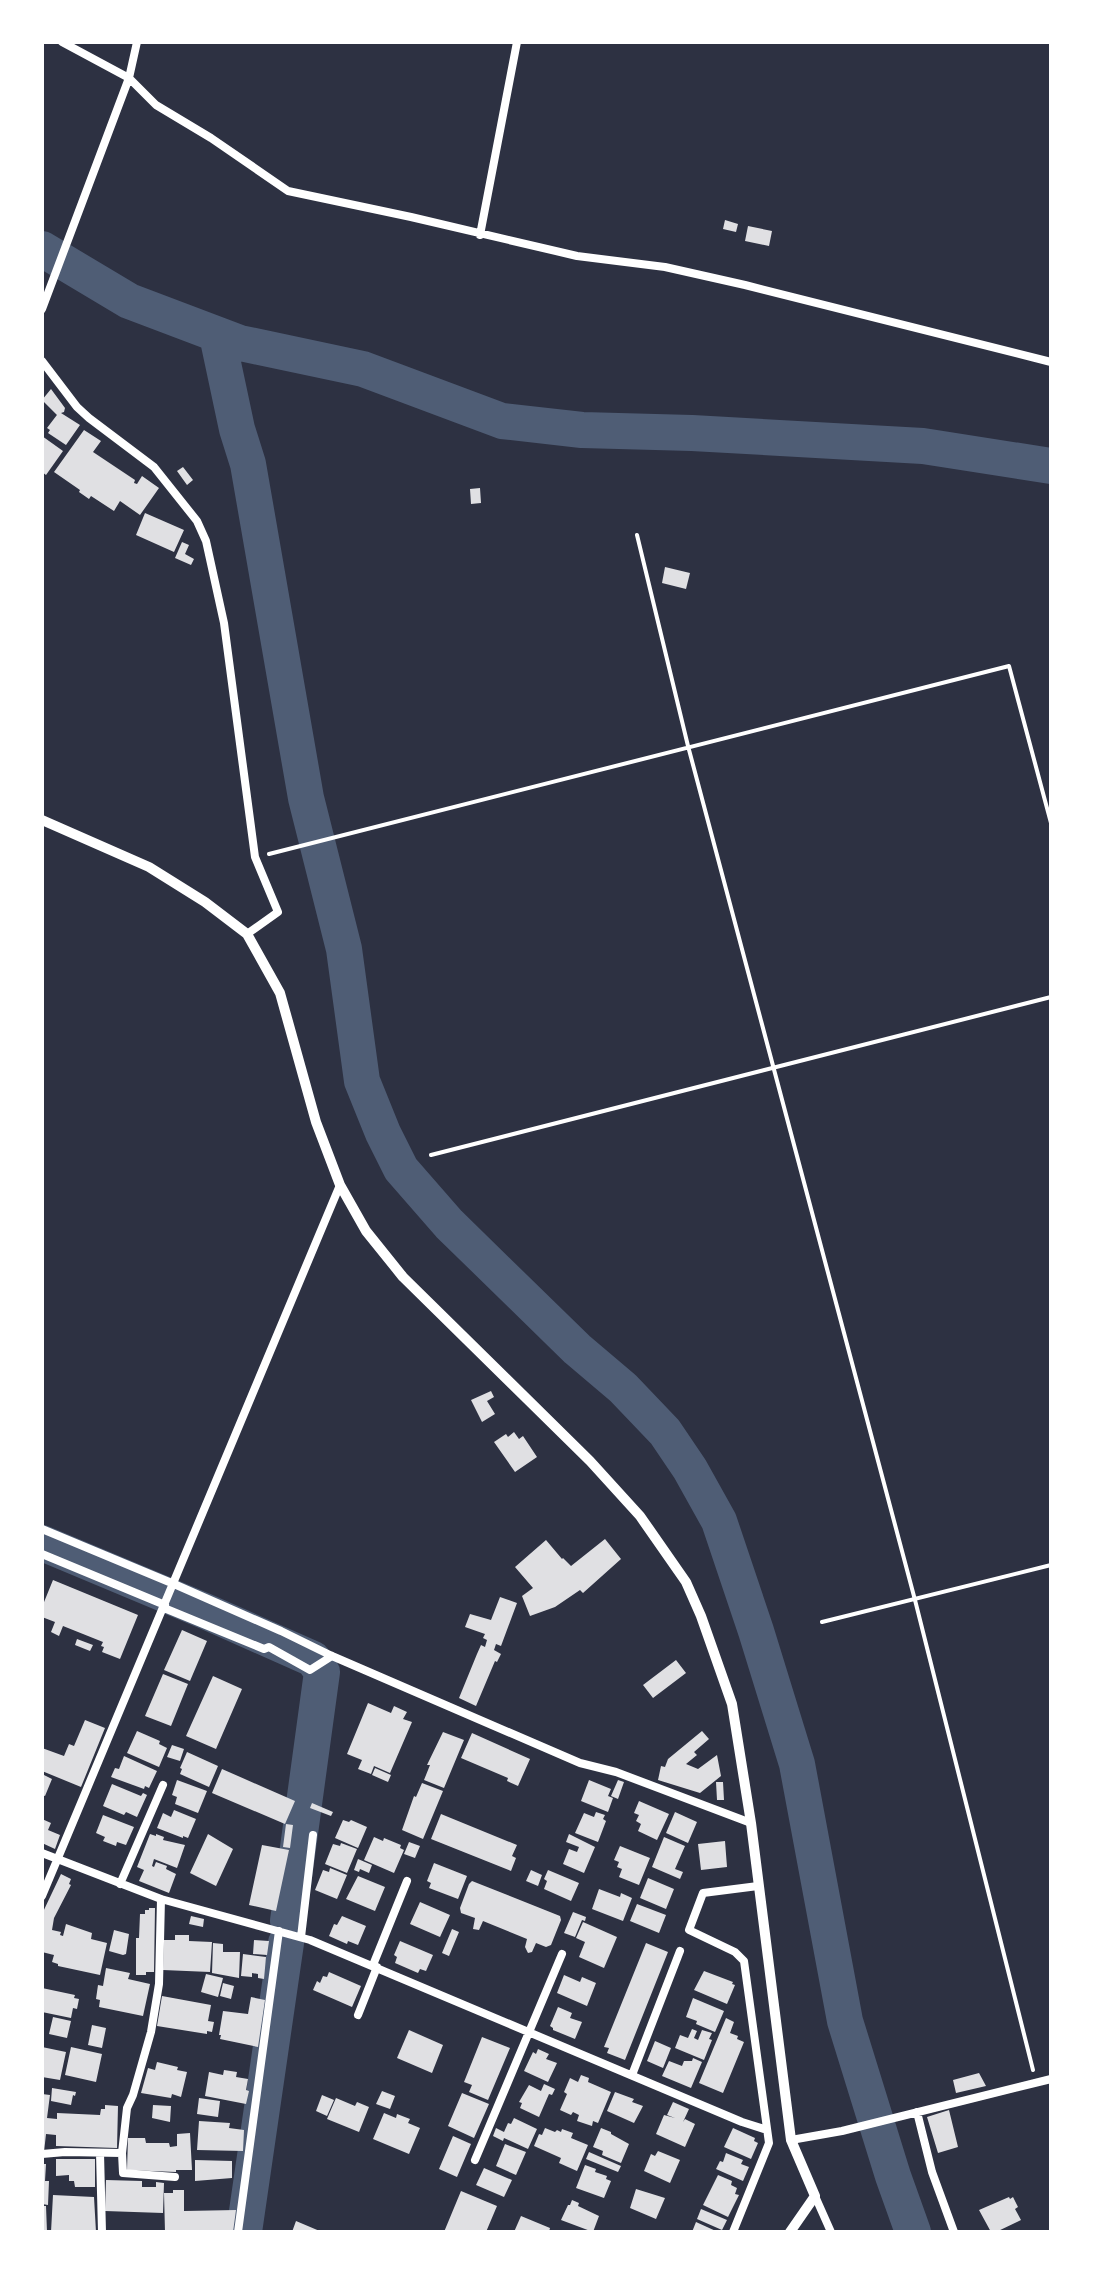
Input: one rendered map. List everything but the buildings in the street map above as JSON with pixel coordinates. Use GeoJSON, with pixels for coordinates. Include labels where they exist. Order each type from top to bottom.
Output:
{"type":"FeatureCollection","features":[{"type":"Feature","properties":{"kind":"street"},"geometry":{"type":"LineString","coordinates":[[62,42],[129,78],[156,105],[288,191],[577,256],[665,267],[732,282],[1051,362]]}},
{"type":"Feature","properties":{"kind":"street"},"geometry":{"type":"LineString","coordinates":[[42,309],[99,163],[129,78],[137,42]]}},
{"type":"Feature","properties":{"kind":"street"},"geometry":{"type":"LineString","coordinates":[[480,235],[517,42]]}},
{"type":"Feature","properties":{"kind":"street"},"geometry":{"type":"LineString","coordinates":[[42,361],[77,407],[154,467],[197,521],[206,541],[224,623],[255,857],[278,912],[247,934]]}},
{"type":"Feature","properties":{"kind":"street"},"geometry":{"type":"LineString","coordinates":[[42,820],[149,867],[205,902],[247,934],[280,993],[316,1122],[340,1185],[366,1231],[403,1277],[590,1461],[640,1516],[686,1582],[732,1704],[751,1823],[791,2140],[831,2232]]}},
{"type":"Feature","properties":{"kind":"street"},"geometry":{"type":"LineString","coordinates":[[42,1896],[340,1185]]}},
{"type":"Feature","properties":{"kind":"street"},"geometry":{"type":"LineString","coordinates":[[42,1529],[580,1763],[616,1772],[751,1823]]}},
{"type":"Feature","properties":{"kind":"street"},"geometry":{"type":"LineString","coordinates":[[42,1554],[264,1649],[269,1647],[310,1670],[332,1656]]}},
{"type":"Feature","properties":{"kind":"street"},"geometry":{"type":"LineString","coordinates":[[120,1884],[163,1785]]}},
{"type":"Feature","properties":{"kind":"street"},"geometry":{"type":"LineString","coordinates":[[301,1937],[313,1835]]}},
{"type":"Feature","properties":{"kind":"street"},"geometry":{"type":"LineString","coordinates":[[42,1853],[161,1899],[301,1937],[767,2130]]}},
{"type":"Feature","properties":{"kind":"street"},"geometry":{"type":"LineString","coordinates":[[358,2015],[407,1881]]}},
{"type":"Feature","properties":{"kind":"street"},"geometry":{"type":"LineString","coordinates":[[733,2232],[769,2143],[744,1961],[735,1952],[689,1930],[703,1893],[758,1886]]}},
{"type":"Feature","properties":{"kind":"street"},"geometry":{"type":"LineString","coordinates":[[161,1899],[159,1984],[151,2032],[127,2108],[123,2173],[175,2177]]}},
{"type":"Feature","properties":{"kind":"street"},"geometry":{"type":"LineString","coordinates":[[238,2232],[279,1931]]}},
{"type":"Feature","properties":{"kind":"street"},"geometry":{"type":"LineString","coordinates":[[632,2075],[680,1951]]}},
{"type":"Feature","properties":{"kind":"street"},"geometry":{"type":"LineString","coordinates":[[475,2160],[562,1954]]}},
{"type":"Feature","properties":{"kind":"street"},"geometry":{"type":"LineString","coordinates":[[791,2140],[842,2131],[1051,2079]]}},
{"type":"Feature","properties":{"kind":"street"},"geometry":{"type":"LineString","coordinates":[[917,2112],[932,2172],[954,2232]]}},
{"type":"Feature","properties":{"kind":"street"},"geometry":{"type":"LineString","coordinates":[[100,2153],[102,2232]]}},
{"type":"Feature","properties":{"kind":"street"},"geometry":{"type":"LineString","coordinates":[[42,2154],[122,2153]]}},
{"type":"Feature","properties":{"kind":"street"},"geometry":{"type":"LineString","coordinates":[[790,2232],[815,2196]]}},
{"type":"Feature","properties":{"kind":"path"},"geometry":{"type":"LineString","coordinates":[[637,535],[688,746],[915,1600],[1036,2082]]}},
{"type":"Feature","properties":{"kind":"path"},"geometry":{"type":"LineString","coordinates":[[277,852],[1009,666],[1051,823]]}},
{"type":"Feature","properties":{"kind":"path"},"geometry":{"type":"LineString","coordinates":[[431,1155],[1051,997]]}},
{"type":"Feature","properties":{"kind":"path"},"geometry":{"type":"LineString","coordinates":[[822,1622],[1051,1565]]}},
{"type":"Feature","properties":{"kind":"waterway"},"geometry":{"type":"LineString","coordinates":[[42,249],[129,301],[240,343],[363,369],[502,421],[582,430],[923,446],[1051,466]]}},
{"type":"Feature","properties":{"kind":"waterway"},"geometry":{"type":"LineString","coordinates":[[217,335],[237,429],[248,464],[306,798],[344,949],[362,1081],[401,1169],[449,1224],[577,1349],[623,1388],[665,1432],[719,1521],[797,1764],[845,2021],[913,2232]]}},
{"type":"Feature","properties":{"kind":"waterway"},"geometry":{"type":"LineString","coordinates":[[42,1543],[313,1659],[322,1672],[288,1921]]}},
{"type":"Feature","properties":{"kind":"waterway"},"geometry":{"type":"LineString","coordinates":[[244,2232],[286,1943]]}}]}
